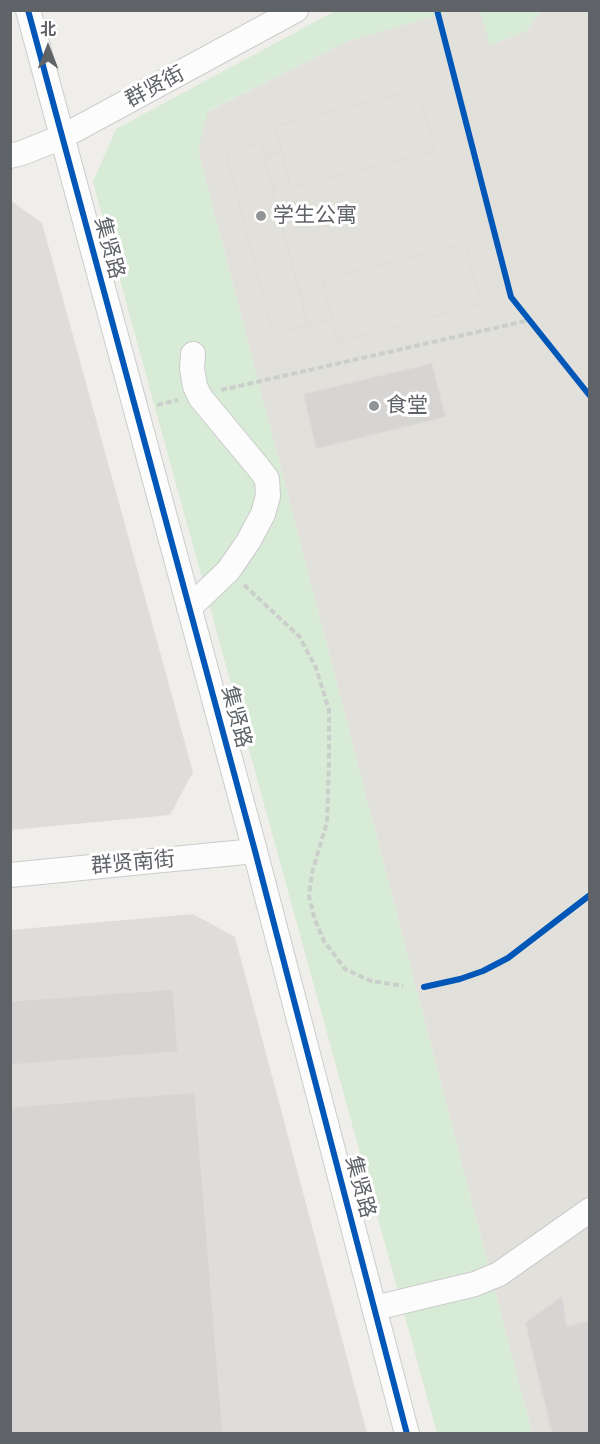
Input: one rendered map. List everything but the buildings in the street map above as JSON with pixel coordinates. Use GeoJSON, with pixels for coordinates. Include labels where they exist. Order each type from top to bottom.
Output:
{"type":"FeatureCollection","features":[{"type":"Feature","properties":{"kind":"street","name":"集贤路"},"geometry":{"type":"LineString","coordinates":[[28,10],[255,851],[407,1434]]}},
{"type":"Feature","properties":{"kind":"street","name":"群贤街"},"geometry":{"type":"LineString","coordinates":[[10,156],[62,137],[296,10]]}},
{"type":"Feature","properties":{"kind":"street"},"geometry":{"type":"LineString","coordinates":[[189,608],[228,571],[263,514],[268,496],[267,480],[199,395],[192,369],[193,354]]}},
{"type":"Feature","properties":{"kind":"street","name":"群贤南街"},"geometry":{"type":"LineString","coordinates":[[10,875],[255,851]]}},
{"type":"Feature","properties":{"kind":"street"},"geometry":{"type":"LineString","coordinates":[[375,1308],[475,1284],[499,1274],[590,1210]]}},
{"type":"Feature","properties":{"kind":"path"},"geometry":{"type":"LineString","coordinates":[[524,312],[536,328]]}},
{"type":"Feature","properties":{"kind":"path"},"geometry":{"type":"LineString","coordinates":[[135,410],[530,320]]}},
{"type":"Feature","properties":{"kind":"path"},"geometry":{"type":"LineString","coordinates":[[228,571],[299,636],[316,668],[329,710],[327,822],[312,873],[309,896],[315,920],[324,941],[345,969],[371,981],[403,986]]}},
{"type":"Feature","properties":{"kind":"shaded area"},"geometry":{"type":"Polygon","coordinates":[[[480,10],[490,45],[527,31],[540,11],[589,11],[589,1433],[532,1433],[198,150],[207,112],[348,41],[452,11],[480,10]]]}},
{"type":"Feature","properties":{"kind":"shaded area"},"geometry":{"type":"Polygon","coordinates":[[[10,200],[42,223],[193,772],[170,815],[11,830],[10,200]]]}},
{"type":"Feature","properties":{"kind":"shaded area"},"geometry":{"type":"Polygon","coordinates":[[[193,914],[235,937],[367,1433],[11,1434],[11,930],[193,914]]]}},
{"type":"Feature","properties":{"kind":"green space"},"geometry":{"type":"Polygon","coordinates":[[[480,10],[540,11],[527,31],[490,45],[480,10]]]}},
{"type":"Feature","properties":{"kind":"green space"},"geometry":{"type":"Polygon","coordinates":[[[335,11],[452,11],[348,41],[208,111],[198,150],[532,1433],[437,1433],[93,182],[116,129],[335,11]]]}},
{"type":"Feature","properties":{"kind":"cycle path"},"geometry":{"type":"LineString","coordinates":[[28,10],[255,851],[407,1434]]}},
{"type":"Feature","properties":{"kind":"cycle path"},"geometry":{"type":"LineString","coordinates":[[437,10],[511,297],[590,396]]}},
{"type":"Feature","properties":{"kind":"cycle path"},"geometry":{"type":"LineString","coordinates":[[424,987],[460,979],[483,971],[508,958],[590,895]]}},
{"type":"Feature","properties":{"kind":"place","name":"学生公寓"},"geometry":{"type":"Point","coordinates":[261,216]}},
{"type":"Feature","properties":{"kind":"place","name":"食堂"},"geometry":{"type":"Point","coordinates":[374,406]}}]}
